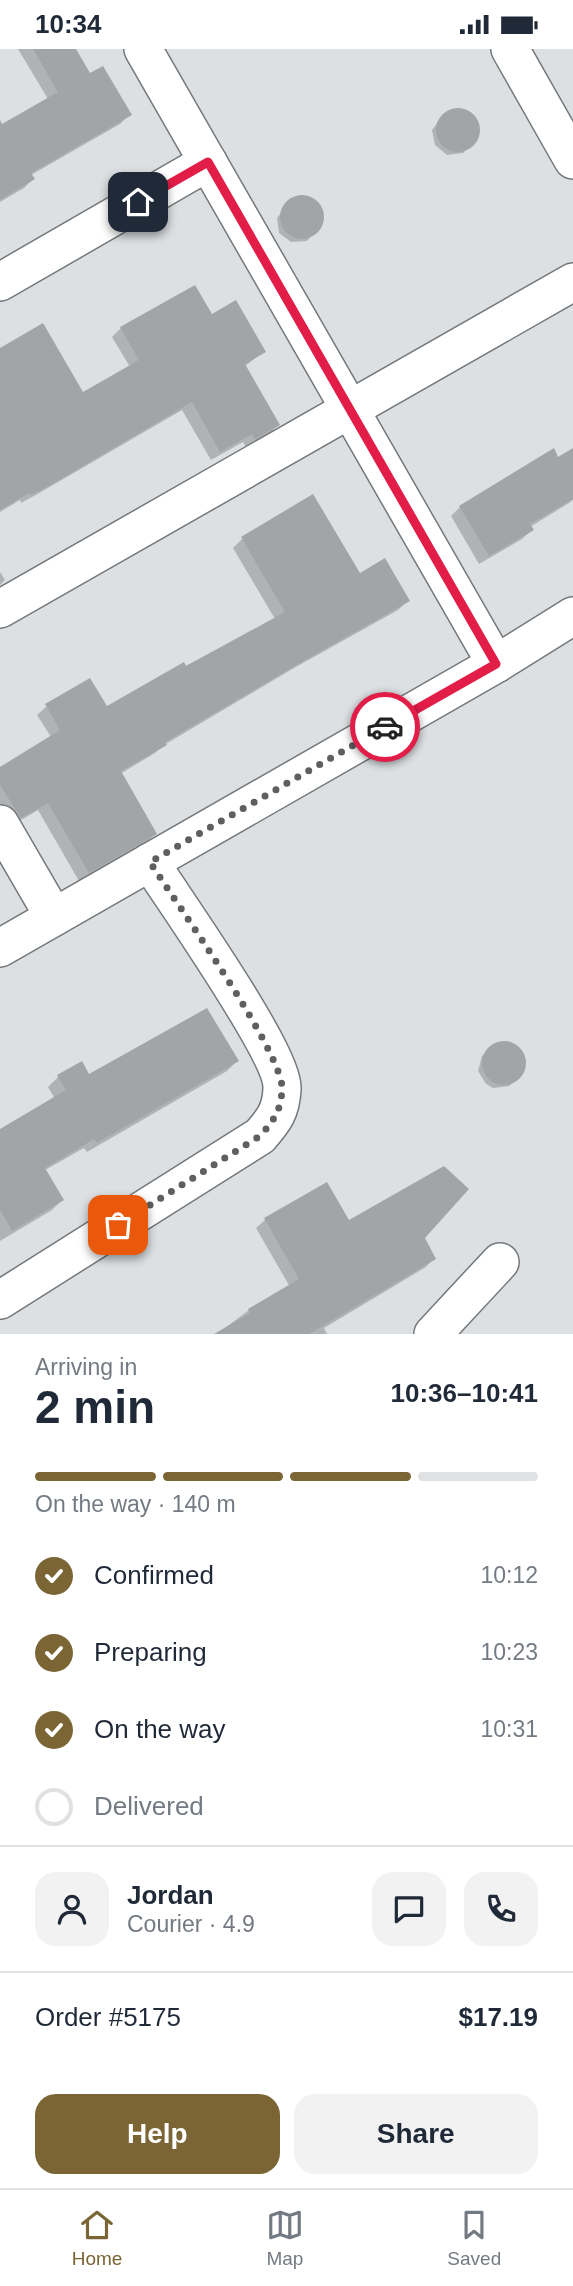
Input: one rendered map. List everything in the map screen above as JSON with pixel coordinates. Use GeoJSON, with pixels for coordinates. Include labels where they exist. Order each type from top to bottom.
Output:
{"type":"FeatureCollection","features":[{"type":"Feature","properties":{"kind":"street"},"geometry":{"type":"LineString","coordinates":[[143,49],[496,664]]}},
{"type":"Feature","properties":{"kind":"street"},"geometry":{"type":"LineString","coordinates":[[510,49],[573,160]]}},
{"type":"Feature","properties":{"kind":"street"},"geometry":{"type":"LineString","coordinates":[[0,282],[208,162]]}},
{"type":"Feature","properties":{"kind":"street"},"geometry":{"type":"LineString","coordinates":[[0,609],[573,282]]}},
{"type":"Feature","properties":{"kind":"street"},"geometry":{"type":"LineString","coordinates":[[0,948],[496,664],[573,616]]}},
{"type":"Feature","properties":{"kind":"street"},"geometry":{"type":"LineString","coordinates":[[0,824],[54,917]]}},
{"type":"Feature","properties":{"kind":"street"},"geometry":{"type":"LineString","coordinates":[[0,1300],[260,1136],[277,1116],[282,1086],[265,1041],[150,862]]}},
{"type":"Feature","properties":{"kind":"street"},"geometry":{"type":"LineString","coordinates":[[433,1334],[500,1262]]}},
{"type":"Feature","properties":{"kind":"building"},"geometry":{"type":"Polygon","coordinates":[[[33,49],[76,49],[90,73],[103,66],[132,115],[31,173],[35,179],[0,200],[0,120],[2,124],[58,92],[33,49]]]}},
{"type":"Feature","properties":{"kind":"building"},"geometry":{"type":"Polygon","coordinates":[[[458,108],[474,114],[480,130],[474,146],[458,152],[442,146],[436,130],[442,114],[458,108]]]}},
{"type":"Feature","properties":{"kind":"building"},"geometry":{"type":"Polygon","coordinates":[[[302,195],[317,202],[324,217],[317,232],[302,239],[287,232],[280,217],[287,202],[302,195]]]}},
{"type":"Feature","properties":{"kind":"building"},"geometry":{"type":"Polygon","coordinates":[[[195,285],[212,314],[236,300],[266,352],[245,364],[280,425],[255,439],[252,434],[220,452],[192,402],[52,484],[31,495],[29,493],[0,510],[0,348],[43,323],[83,392],[139,360],[120,327],[195,285]]]}},
{"type":"Feature","properties":{"kind":"building"},"geometry":{"type":"Polygon","coordinates":[[[554,448],[558,457],[573,448],[573,499],[530,524],[534,530],[489,556],[459,506],[554,448]]]}},
{"type":"Feature","properties":{"kind":"building"},"geometry":{"type":"Polygon","coordinates":[[[313,494],[360,573],[385,558],[410,601],[165,742],[167,745],[121,771],[157,834],[89,873],[48,803],[21,818],[0,785],[0,767],[60,730],[45,704],[90,678],[107,706],[184,662],[186,666],[285,612],[241,537],[313,494]]]}},
{"type":"Feature","properties":{"kind":"building"},"geometry":{"type":"Polygon","coordinates":[[[207,1008],[239,1061],[97,1143],[94,1139],[45,1168],[64,1200],[12,1231],[0,1210],[0,1129],[66,1090],[57,1075],[82,1061],[89,1074],[207,1008]]]}},
{"type":"Feature","properties":{"kind":"building"},"geometry":{"type":"Polygon","coordinates":[[[504,1041],[520,1047],[526,1063],[520,1079],[504,1085],[488,1079],[482,1063],[488,1047],[504,1041]]]}},
{"type":"Feature","properties":{"kind":"building"},"geometry":{"type":"Polygon","coordinates":[[[444,1166],[469,1189],[425,1238],[436,1259],[309,1334],[214,1334],[250,1313],[248,1309],[299,1279],[264,1218],[327,1182],[349,1220],[444,1166]]]}},
{"type":"Feature","properties":{"kind":"way so far"},"geometry":{"type":"LineString","coordinates":[[118,1225],[260,1136],[277,1116],[282,1086],[265,1041],[150,862],[385,727]]}},
{"type":"Feature","properties":{"kind":"route"},"geometry":{"type":"LineString","coordinates":[[138,202],[208,162],[496,664],[385,727]]}}]}
